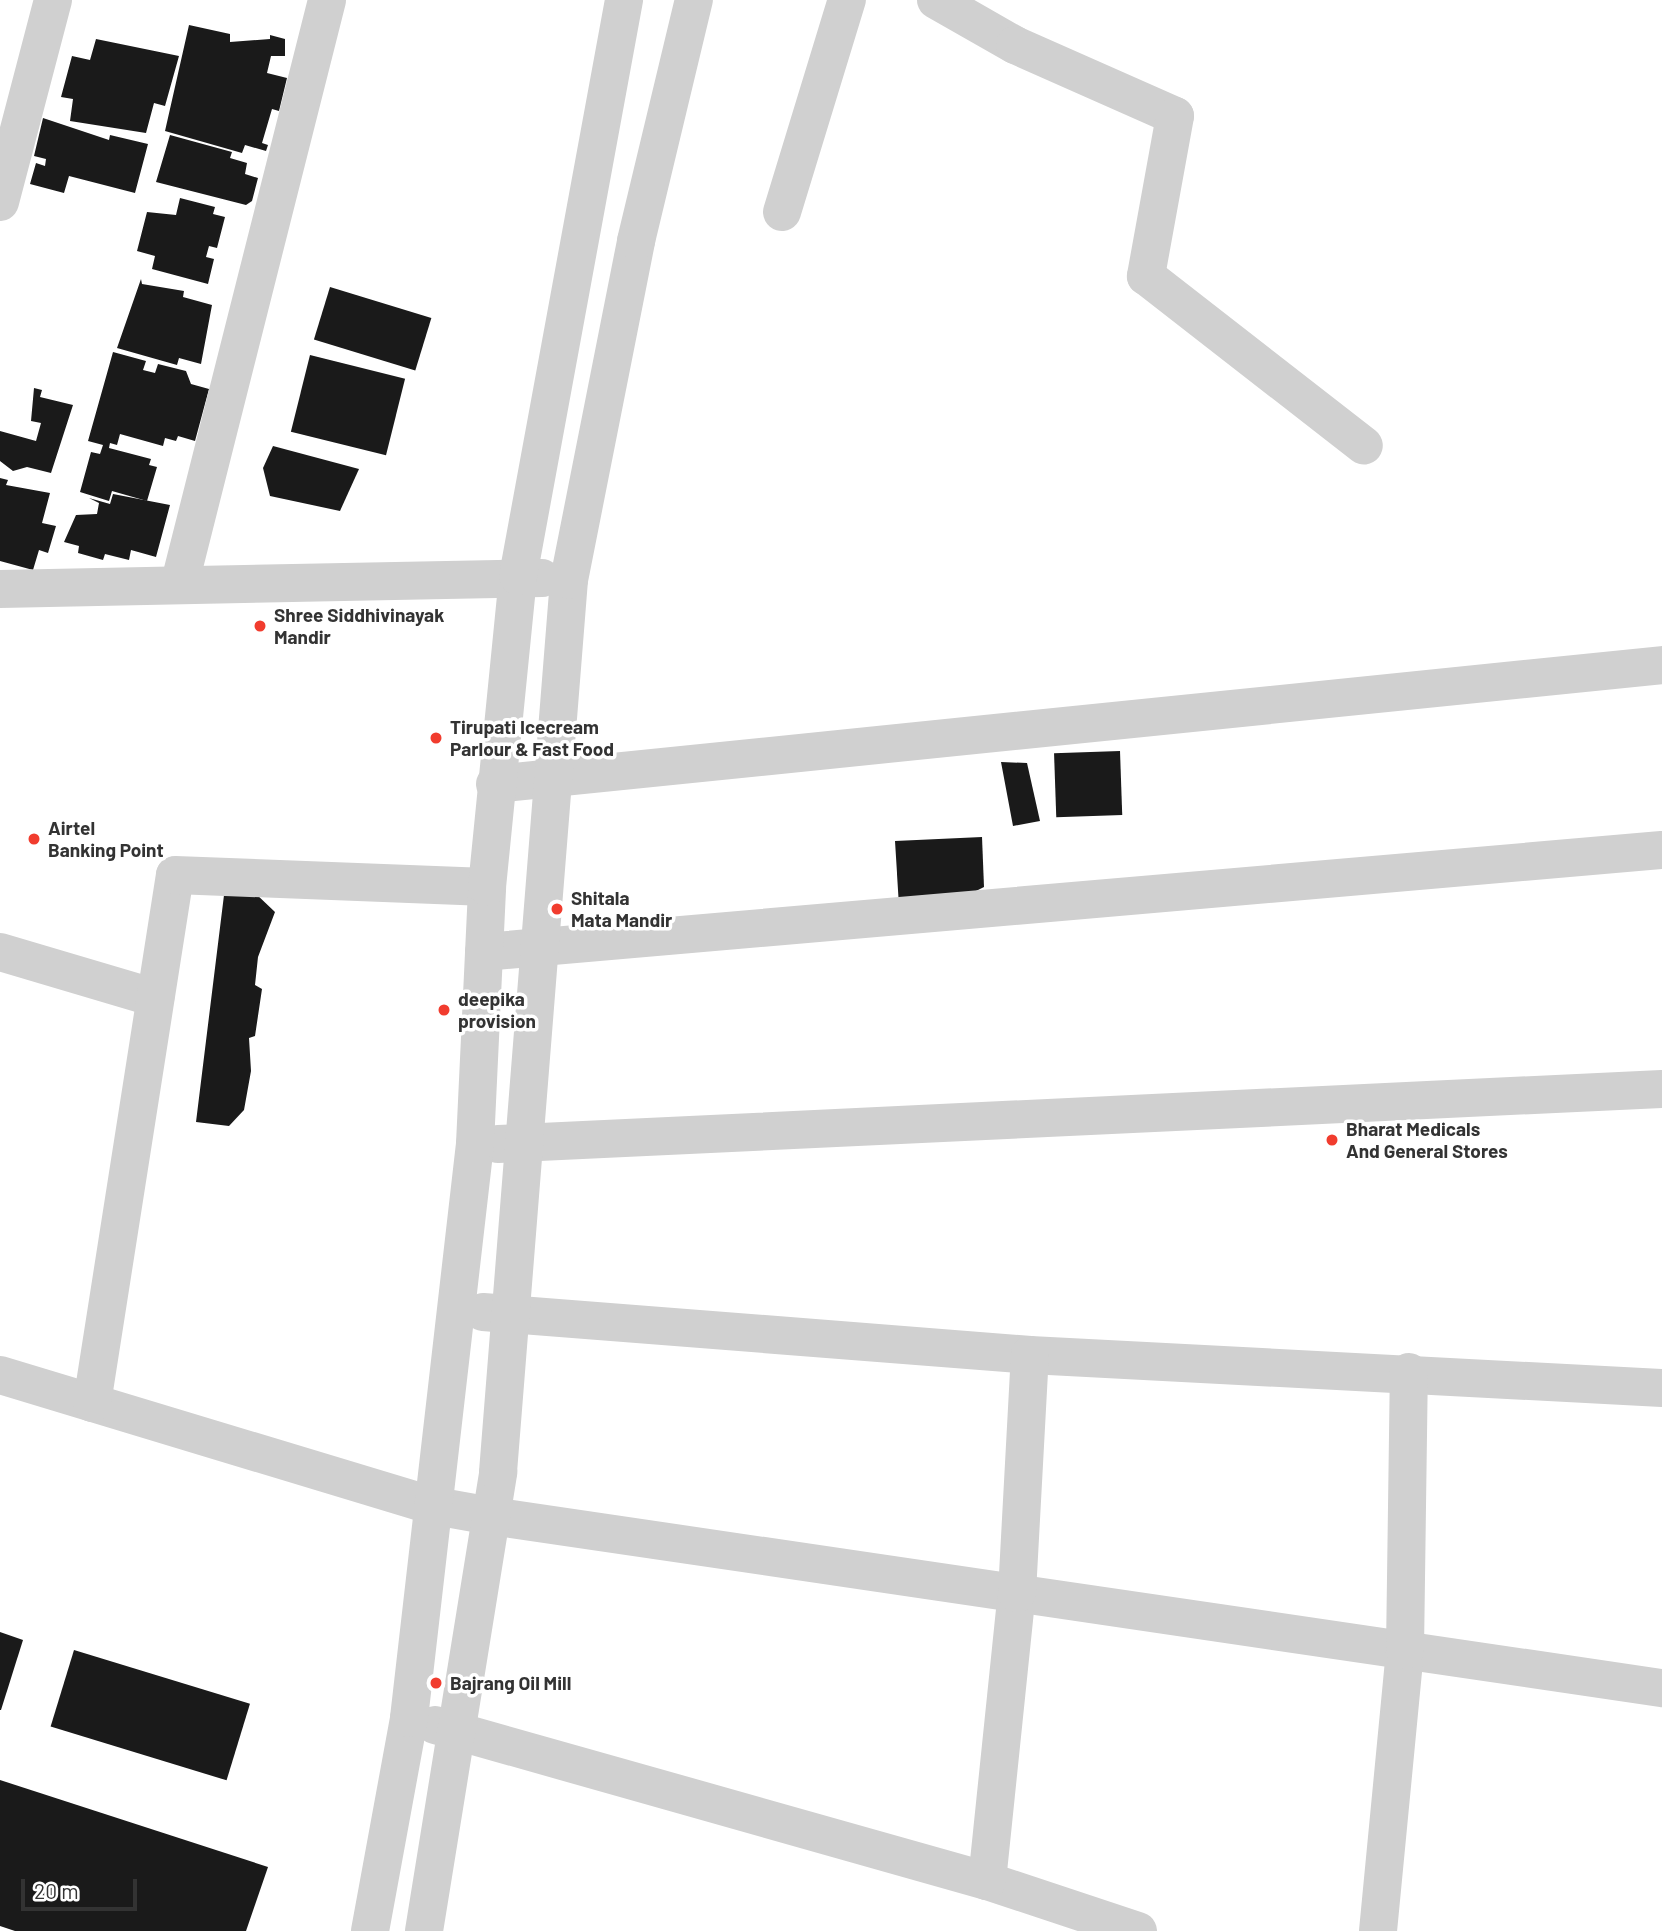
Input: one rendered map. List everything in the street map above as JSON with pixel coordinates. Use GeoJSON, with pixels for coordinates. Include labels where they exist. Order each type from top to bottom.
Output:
{"type":"FeatureCollection","features":[{"type":"Feature","properties":{"kind":"street"},"geometry":{"type":"LineString","coordinates":[[0,202],[53,0]]}},
{"type":"Feature","properties":{"kind":"street"},"geometry":{"type":"LineString","coordinates":[[180,582],[327,0]]}},
{"type":"Feature","properties":{"kind":"street"},"geometry":{"type":"LineString","coordinates":[[370,1931],[409,1718],[475,1144],[487,887],[495,784],[518,576],[624,0]]}},
{"type":"Feature","properties":{"kind":"street"},"geometry":{"type":"LineString","coordinates":[[424,1931],[491,1516],[569,580],[636,241],[694,0]]}},
{"type":"Feature","properties":{"kind":"street"},"geometry":{"type":"LineString","coordinates":[[782,212],[847,0]]}},
{"type":"Feature","properties":{"kind":"street"},"geometry":{"type":"LineString","coordinates":[[936,0],[1015,46],[1175,116],[1146,276],[1364,446]]}},
{"type":"Feature","properties":{"kind":"street"},"geometry":{"type":"LineString","coordinates":[[0,589],[180,582],[518,576],[569,580]]}},
{"type":"Feature","properties":{"kind":"street"},"geometry":{"type":"LineString","coordinates":[[495,784],[552,776],[1662,665]]}},
{"type":"Feature","properties":{"kind":"street"},"geometry":{"type":"LineString","coordinates":[[484,952],[1662,850]]}},
{"type":"Feature","properties":{"kind":"street"},"geometry":{"type":"LineString","coordinates":[[92,1404],[175,875],[487,887]]}},
{"type":"Feature","properties":{"kind":"street"},"geometry":{"type":"LineString","coordinates":[[0,953],[155,998]]}},
{"type":"Feature","properties":{"kind":"street"},"geometry":{"type":"LineString","coordinates":[[475,1144],[524,1144],[1662,1089]]}},
{"type":"Feature","properties":{"kind":"street"},"geometry":{"type":"LineString","coordinates":[[456,1310],[1030,1355],[1409,1371],[1662,1388]]}},
{"type":"Feature","properties":{"kind":"street"},"geometry":{"type":"LineString","coordinates":[[987,1881],[1017,1593],[1030,1355]]}},
{"type":"Feature","properties":{"kind":"street"},"geometry":{"type":"LineString","coordinates":[[1378,1931],[1405,1650],[1409,1371]]}},
{"type":"Feature","properties":{"kind":"street"},"geometry":{"type":"LineString","coordinates":[[0,1375],[435,1506],[1662,1688]]}},
{"type":"Feature","properties":{"kind":"street"},"geometry":{"type":"LineString","coordinates":[[409,1718],[987,1881],[1138,1931]]}},
{"type":"Feature","properties":{"kind":"building"},"geometry":{"type":"Polygon","coordinates":[[[189,25],[230,34],[230,42],[270,39],[270,35],[285,39],[285,56],[271,56],[267,73],[287,78],[279,111],[272,109],[262,143],[268,145],[266,151],[245,145],[242,153],[165,131],[189,25]]]}},
{"type":"Feature","properties":{"kind":"building"},"geometry":{"type":"Polygon","coordinates":[[[96,39],[179,56],[165,106],[154,103],[146,133],[70,121],[73,99],[61,97],[72,56],[90,60],[96,39]]]}},
{"type":"Feature","properties":{"kind":"building"},"geometry":{"type":"Polygon","coordinates":[[[43,118],[109,140],[110,135],[148,144],[135,193],[69,176],[64,193],[30,184],[36,163],[45,166],[46,159],[34,156],[43,118]]]}},
{"type":"Feature","properties":{"kind":"building"},"geometry":{"type":"Polygon","coordinates":[[[170,135],[232,152],[230,158],[247,163],[245,174],[258,178],[252,201],[246,205],[156,182],[170,135]]]}},
{"type":"Feature","properties":{"kind":"building"},"geometry":{"type":"Polygon","coordinates":[[[180,198],[215,207],[213,214],[225,217],[217,248],[209,246],[206,257],[214,259],[208,284],[152,269],[155,256],[137,251],[147,212],[176,215],[180,198]]]}},
{"type":"Feature","properties":{"kind":"building"},"geometry":{"type":"Polygon","coordinates":[[[141,279],[142,284],[184,291],[183,297],[212,305],[201,364],[179,358],[177,365],[117,348],[141,279]]]}},
{"type":"Feature","properties":{"kind":"building"},"geometry":{"type":"Polygon","coordinates":[[[330,287],[431,318],[415,371],[314,340],[330,287]]]}},
{"type":"Feature","properties":{"kind":"building"},"geometry":{"type":"Polygon","coordinates":[[[113,352],[146,361],[143,370],[155,373],[158,364],[186,371],[191,384],[209,389],[195,441],[178,436],[176,441],[165,438],[163,446],[120,434],[117,445],[110,443],[109,448],[151,459],[149,465],[157,467],[147,501],[112,491],[109,501],[80,492],[91,452],[100,454],[103,445],[88,441],[113,352]]]}},
{"type":"Feature","properties":{"kind":"building"},"geometry":{"type":"Polygon","coordinates":[[[310,355],[405,379],[386,455],[291,432],[310,355]]]}},
{"type":"Feature","properties":{"kind":"building"},"geometry":{"type":"Polygon","coordinates":[[[34,388],[42,390],[40,397],[73,405],[51,473],[27,467],[13,471],[0,461],[0,431],[36,441],[41,423],[31,421],[34,388]]]}},
{"type":"Feature","properties":{"kind":"building"},"geometry":{"type":"Polygon","coordinates":[[[273,446],[359,469],[340,511],[270,496],[263,468],[273,446]]]}},
{"type":"Feature","properties":{"kind":"building"},"geometry":{"type":"Polygon","coordinates":[[[0,478],[8,480],[6,485],[50,493],[42,523],[56,526],[48,553],[39,550],[33,570],[0,561],[0,478]]]}},
{"type":"Feature","properties":{"kind":"building"},"geometry":{"type":"Polygon","coordinates":[[[113,494],[170,505],[156,557],[131,550],[129,560],[105,554],[103,560],[78,553],[79,546],[64,542],[76,515],[97,514],[99,503],[89,498],[110,504],[113,494]]]}},
{"type":"Feature","properties":{"kind":"building"},"geometry":{"type":"Polygon","coordinates":[[[1120,751],[1122,815],[1056,817],[1054,753],[1120,751]]]}},
{"type":"Feature","properties":{"kind":"building"},"geometry":{"type":"Polygon","coordinates":[[[1001,762],[1027,763],[1040,821],[1013,826],[1001,762]]]}},
{"type":"Feature","properties":{"kind":"building"},"geometry":{"type":"Polygon","coordinates":[[[982,837],[984,887],[952,903],[899,906],[895,841],[982,837]]]}},
{"type":"Feature","properties":{"kind":"building"},"geometry":{"type":"Polygon","coordinates":[[[225,887],[253,891],[275,912],[258,957],[255,985],[262,989],[255,1036],[249,1038],[251,1071],[244,1110],[229,1126],[196,1122],[225,887]]]}},
{"type":"Feature","properties":{"kind":"building"},"geometry":{"type":"Polygon","coordinates":[[[0,1632],[23,1640],[1,1710],[0,1710],[0,1632]]]}},
{"type":"Feature","properties":{"kind":"building"},"geometry":{"type":"Polygon","coordinates":[[[74,1650],[250,1704],[227,1780],[51,1727],[74,1650]]]}},
{"type":"Feature","properties":{"kind":"building"},"geometry":{"type":"Polygon","coordinates":[[[0,1780],[268,1867],[246,1931],[15,1931],[0,1926],[0,1780]]]}},
{"type":"Feature","properties":{"kind":"place","name":"Shree Siddhivinayak Mandir"},"geometry":{"type":"Point","coordinates":[260,626]}},
{"type":"Feature","properties":{"kind":"place","name":"Tirupati Icecream Parlour & Fast Food"},"geometry":{"type":"Point","coordinates":[436,738]}},
{"type":"Feature","properties":{"kind":"place","name":"Airtel Banking Point"},"geometry":{"type":"Point","coordinates":[34,839]}},
{"type":"Feature","properties":{"kind":"place","name":"Shitala Mata Mandir"},"geometry":{"type":"Point","coordinates":[557,909]}},
{"type":"Feature","properties":{"kind":"place","name":"deepika provision"},"geometry":{"type":"Point","coordinates":[444,1010]}},
{"type":"Feature","properties":{"kind":"place","name":"Bharat Medicals And General Stores"},"geometry":{"type":"Point","coordinates":[1332,1140]}},
{"type":"Feature","properties":{"kind":"place","name":"Bajrang Oil Mill"},"geometry":{"type":"Point","coordinates":[436,1683]}}]}
